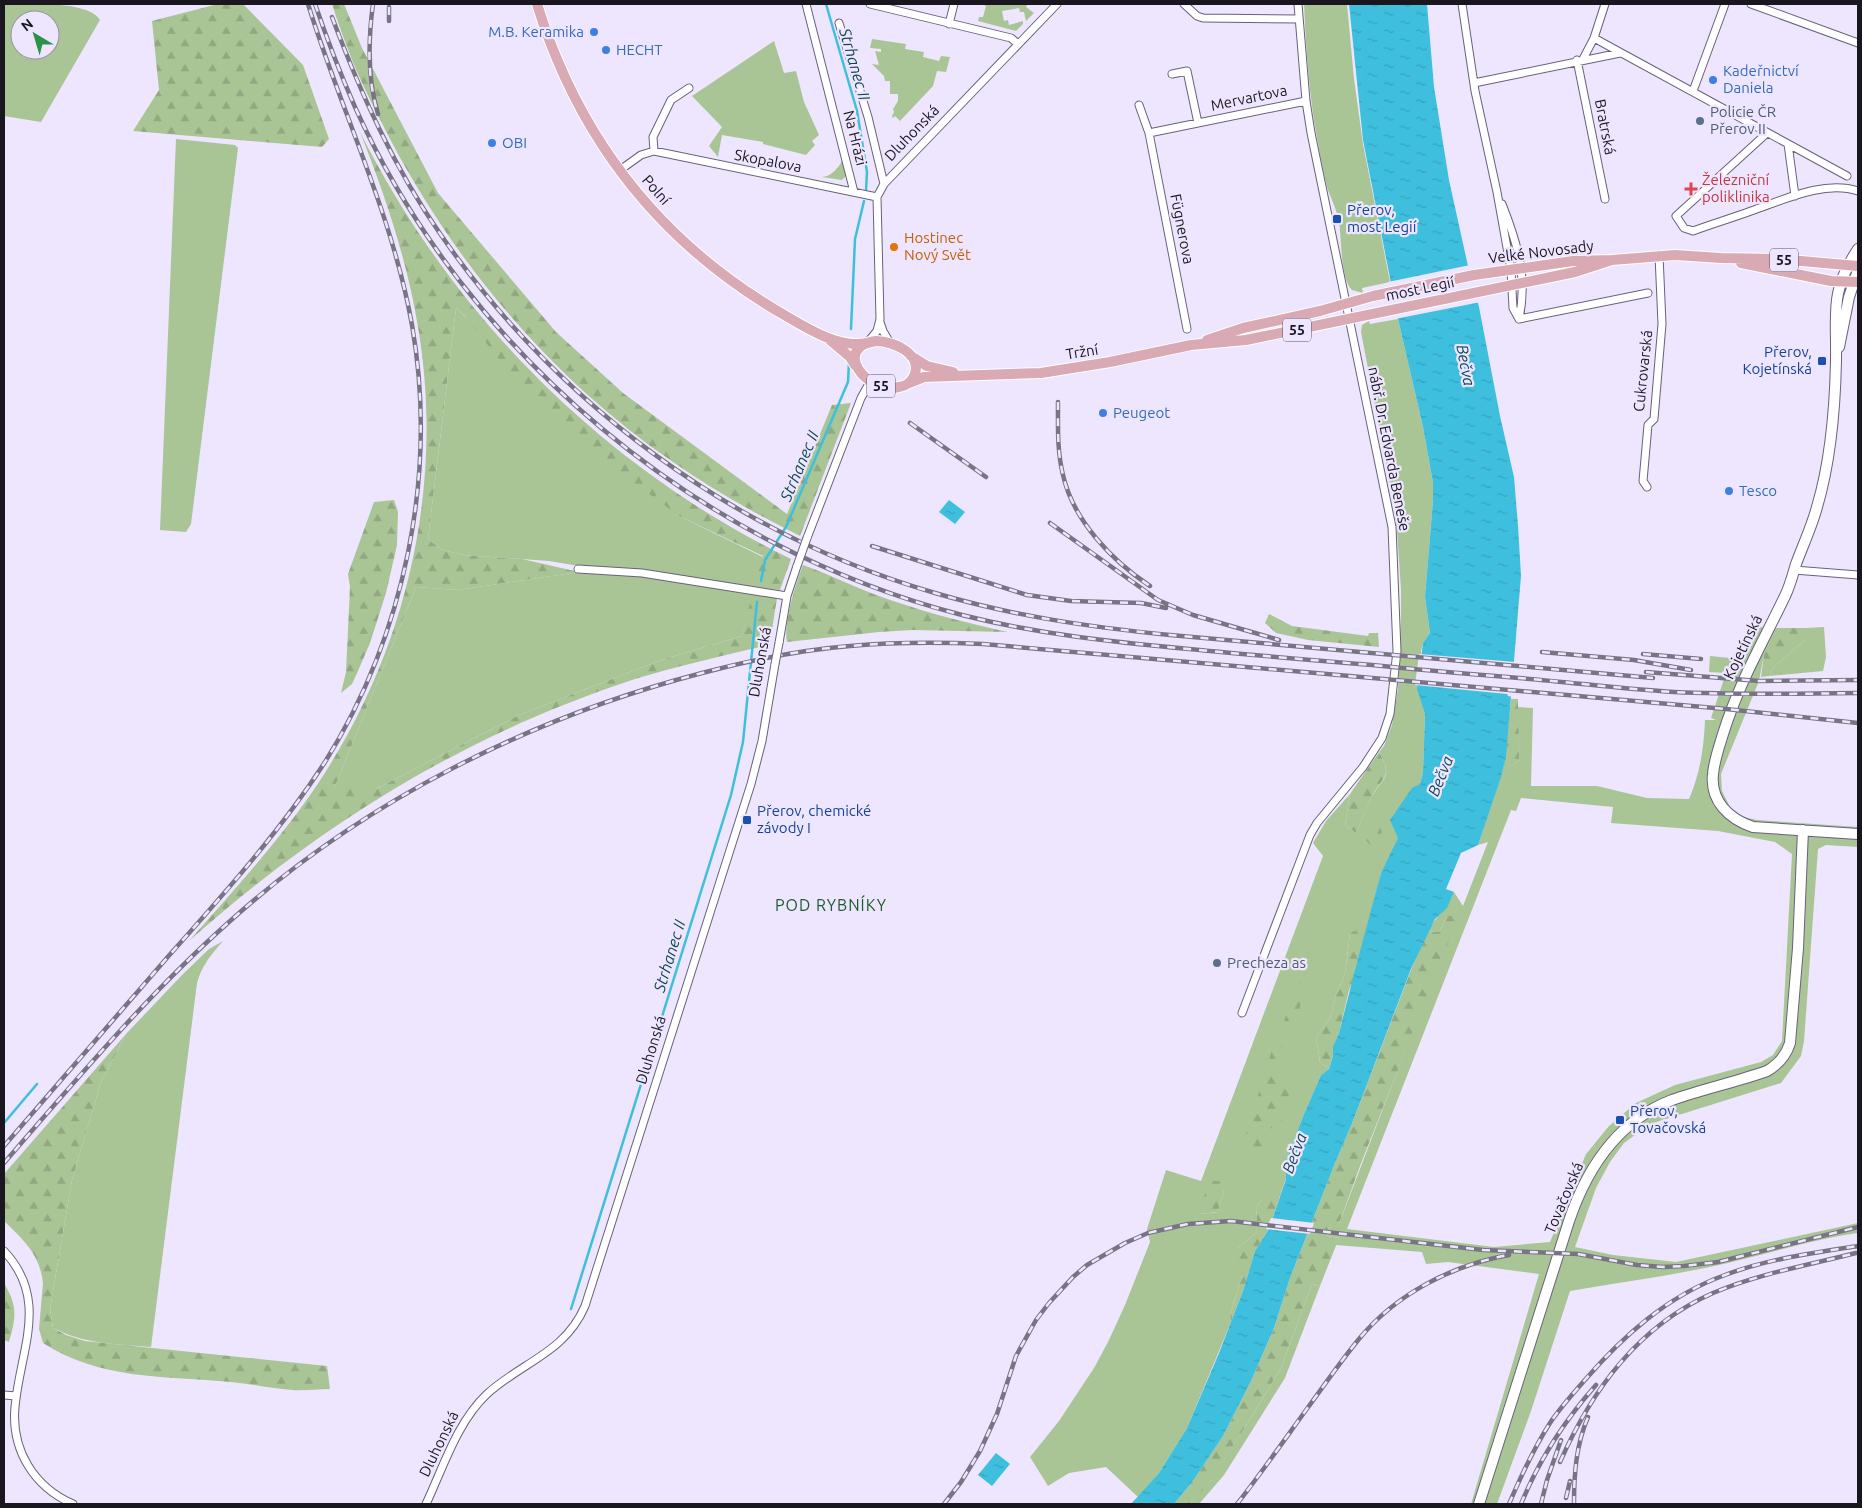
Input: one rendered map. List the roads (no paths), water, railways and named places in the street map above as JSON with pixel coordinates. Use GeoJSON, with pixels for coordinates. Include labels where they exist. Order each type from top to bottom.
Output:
{"type":"FeatureCollection","features":[{"type":"Feature","properties":{"kind":"main road","name":"Polní"},"geometry":{"type":"LineString","coordinates":[[537,4],[552,48],[590,125],[620,170],[661,219],[717,271],[765,304],[840,342],[852,344],[867,343]]}},
{"type":"Feature","properties":{"kind":"main road","name":"Kojetínská"},"geometry":{"type":"LineString","coordinates":[[1858,249],[1847,265],[1837,294],[1835,318],[1836,360],[1831,440],[1825,479],[1817,509],[1786,594],[1745,674],[1720,741],[1712,782],[1717,799],[1726,812],[1742,823],[1753,827],[1858,834]]}},
{"type":"Feature","properties":{"kind":"main road","name":"Velké Novosady"},"geometry":{"type":"LineString","coordinates":[[1474,275],[1573,260],[1612,260],[1659,255],[1777,260],[1858,266]]}},
{"type":"Feature","properties":{"kind":"main road","name":"Velké Novosady"},"geometry":{"type":"LineString","coordinates":[[1721,258],[1776,271],[1841,282],[1856,282]]}},
{"type":"Feature","properties":{"kind":"main road","name":"Velké Novosady"},"geometry":{"type":"LineString","coordinates":[[1478,292],[1575,272],[1612,260]]}},
{"type":"Feature","properties":{"kind":"main road","name":"Kojetínská"},"geometry":{"type":"LineString","coordinates":[[1836,360],[1858,270]]}},
{"type":"Feature","properties":{"kind":"main road","name":"most Legií"},"geometry":{"type":"LineString","coordinates":[[1364,298],[1474,275]]}},
{"type":"Feature","properties":{"kind":"main road","name":"most Legií"},"geometry":{"type":"LineString","coordinates":[[1368,315],[1478,292]]}},
{"type":"Feature","properties":{"kind":"main road","name":"Tržní"},"geometry":{"type":"LineString","coordinates":[[909,383],[924,377],[1041,373],[1110,362],[1191,345],[1243,328],[1364,298]]}},
{"type":"Feature","properties":{"kind":"main road","name":"Tržní"},"geometry":{"type":"LineString","coordinates":[[1191,345],[1246,340],[1368,315]]}},
{"type":"Feature","properties":{"kind":"main road","name":"Polní"},"geometry":{"type":"LineString","coordinates":[[822,334],[847,354],[855,365]]}},
{"type":"Feature","properties":{"kind":"main road","name":"55"},"geometry":{"type":"LineString","coordinates":[[855,365],[870,382],[890,388],[900,387],[913,379],[916,369],[911,356],[901,348],[890,343],[876,341],[867,343]]}},
{"type":"Feature","properties":{"kind":"main road","name":"Dluhonská"},"geometry":{"type":"LineString","coordinates":[[855,365],[858,350],[867,343]]}},
{"type":"Feature","properties":{"kind":"main road","name":"Tržní"},"geometry":{"type":"LineString","coordinates":[[911,356],[927,366],[976,375]]}},
{"type":"Feature","properties":{"kind":"main road","name":"Tovačovská"},"geometry":{"type":"LineString","coordinates":[[1479,1504],[1569,1221],[1580,1192],[1596,1160],[1615,1137],[1637,1118],[1650,1110],[1673,1100],[1767,1071],[1780,1062],[1787,1051],[1790,1043],[1798,948],[1803,830]]}},
{"type":"Feature","properties":{"kind":"street","name":"Na Hrázi"},"geometry":{"type":"LineString","coordinates":[[806,4],[854,192]]}},
{"type":"Feature","properties":{"kind":"street"},"geometry":{"type":"LineString","coordinates":[[870,4],[1011,38],[1018,44]]}},
{"type":"Feature","properties":{"kind":"street"},"geometry":{"type":"LineString","coordinates":[[949,24],[954,4]]}},
{"type":"Feature","properties":{"kind":"street","name":"Dluhonská"},"geometry":{"type":"LineString","coordinates":[[890,343],[883,331],[880,319],[877,197],[884,184],[1056,4]]}},
{"type":"Feature","properties":{"kind":"street"},"geometry":{"type":"LineString","coordinates":[[1184,4],[1197,16],[1203,18],[1298,19]]}},
{"type":"Feature","properties":{"kind":"street","name":"nábř. Dr. Edvarda Beneše"},"geometry":{"type":"LineString","coordinates":[[1242,1013],[1310,835],[1317,823],[1379,745],[1387,726],[1391,706],[1397,651],[1392,527],[1345,303],[1306,101],[1298,4]]}},
{"type":"Feature","properties":{"kind":"street"},"geometry":{"type":"LineString","coordinates":[[1462,4],[1474,83],[1497,192],[1514,236],[1517,285]]}},
{"type":"Feature","properties":{"kind":"street"},"geometry":{"type":"LineString","coordinates":[[1580,60],[1594,38],[1605,4]]}},
{"type":"Feature","properties":{"kind":"street"},"geometry":{"type":"LineString","coordinates":[[1693,91],[1725,4]]}},
{"type":"Feature","properties":{"kind":"street"},"geometry":{"type":"LineString","coordinates":[[1751,4],[1858,43]]}},
{"type":"Feature","properties":{"kind":"street","name":"Na Hrázi"},"geometry":{"type":"LineString","coordinates":[[839,23],[868,118],[884,184]]}},
{"type":"Feature","properties":{"kind":"street"},"geometry":{"type":"LineString","coordinates":[[1594,38],[1847,176]]}},
{"type":"Feature","properties":{"kind":"street"},"geometry":{"type":"LineString","coordinates":[[1474,83],[1621,52]]}},
{"type":"Feature","properties":{"kind":"street","name":"Bratrská"},"geometry":{"type":"LineString","coordinates":[[1580,60],[1606,199]]}},
{"type":"Feature","properties":{"kind":"street","name":"Mervartova"},"geometry":{"type":"LineString","coordinates":[[1172,74],[1187,71],[1198,123]]}},
{"type":"Feature","properties":{"kind":"street"},"geometry":{"type":"LineString","coordinates":[[620,170],[642,155],[654,151],[653,136],[671,100],[690,88]]}},
{"type":"Feature","properties":{"kind":"street","name":"Mervartova"},"geometry":{"type":"LineString","coordinates":[[1150,132],[1306,101]]}},
{"type":"Feature","properties":{"kind":"street"},"geometry":{"type":"LineString","coordinates":[[1139,105],[1150,132]]}},
{"type":"Feature","properties":{"kind":"street","name":"Fügnerova"},"geometry":{"type":"LineString","coordinates":[[1150,132],[1187,330]]}},
{"type":"Feature","properties":{"kind":"street"},"geometry":{"type":"LineString","coordinates":[[1767,133],[1676,216],[1684,228],[1693,230],[1798,195],[1832,187],[1850,188],[1858,191]]}},
{"type":"Feature","properties":{"kind":"street"},"geometry":{"type":"LineString","coordinates":[[1788,144],[1798,195]]}},
{"type":"Feature","properties":{"kind":"street","name":"Skopalova"},"geometry":{"type":"LineString","coordinates":[[654,151],[877,197]]}},
{"type":"Feature","properties":{"kind":"street","name":"Cukrovarská"},"geometry":{"type":"LineString","coordinates":[[1647,487],[1643,481],[1648,426],[1654,418],[1662,324],[1659,255]]}},
{"type":"Feature","properties":{"kind":"street","name":"Velké Novosady"},"geometry":{"type":"LineString","coordinates":[[1517,285],[1513,308],[1519,319],[1648,293]]}},
{"type":"Feature","properties":{"kind":"street","name":"Dluhonská"},"geometry":{"type":"LineString","coordinates":[[867,343],[877,331],[880,319]]}},
{"type":"Feature","properties":{"kind":"street","name":"Dluhonská"},"geometry":{"type":"LineString","coordinates":[[426,1504],[459,1433],[478,1404],[498,1386],[557,1345],[572,1330],[586,1306],[750,784],[762,740],[787,596],[807,538],[861,398],[870,382]]}},
{"type":"Feature","properties":{"kind":"street"},"geometry":{"type":"LineString","coordinates":[[578,569],[642,573],[787,596]]}},
{"type":"Feature","properties":{"kind":"street"},"geometry":{"type":"LineString","coordinates":[[1794,570],[1858,575]]}},
{"type":"Feature","properties":{"kind":"street"},"geometry":{"type":"LineString","coordinates":[[4,1251],[15,1264],[24,1282],[29,1310],[26,1347],[16,1396],[16,1435],[26,1463],[44,1486],[73,1504]]}},
{"type":"Feature","properties":{"kind":"street"},"geometry":{"type":"LineString","coordinates":[[4,1395],[16,1396]]}},
{"type":"Feature","properties":{"kind":"water","name":"Bečva"},"geometry":{"type":"Polygon","coordinates":[[[1349,4],[1427,4],[1434,87],[1449,180],[1479,307],[1514,477],[1521,576],[1506,757],[1478,845],[1461,853],[1446,889],[1454,892],[1447,908],[1435,919],[1411,969],[1290,1278],[1274,1328],[1251,1381],[1223,1436],[1193,1481],[1174,1504],[1131,1504],[1159,1473],[1187,1428],[1243,1291],[1255,1251],[1269,1229],[1286,1179],[1285,1163],[1321,1075],[1329,1069],[1333,1056],[1333,1046],[1339,1033],[1381,873],[1398,838],[1390,820],[1412,788],[1420,784],[1423,772],[1425,714],[1417,689],[1423,643],[1430,633],[1425,597],[1433,483],[1363,140],[1349,4]]]}},
{"type":"Feature","properties":{"kind":"water"},"geometry":{"type":"Polygon","coordinates":[[[949,500],[965,512],[955,524],[939,512],[949,500]]]}},
{"type":"Feature","properties":{"kind":"water"},"geometry":{"type":"Polygon","coordinates":[[[996,1453],[1010,1464],[992,1486],[978,1475],[996,1453]]]}},
{"type":"Feature","properties":{"kind":"waterway","name":"Strhanec II"},"geometry":{"type":"LineString","coordinates":[[826,4],[857,111],[867,172],[866,191]]}},
{"type":"Feature","properties":{"kind":"waterway","name":"Strhanec II"},"geometry":{"type":"LineString","coordinates":[[851,329],[855,239],[864,201]]}},
{"type":"Feature","properties":{"kind":"waterway","name":"Strhanec II"},"geometry":{"type":"LineString","coordinates":[[761,581],[765,560],[786,527],[848,382],[849,362]]}},
{"type":"Feature","properties":{"kind":"waterway","name":"Strhanec II"},"geometry":{"type":"LineString","coordinates":[[571,1309],[731,795],[743,742],[757,602]]}},
{"type":"Feature","properties":{"kind":"waterway"},"geometry":{"type":"LineString","coordinates":[[4,1123],[37,1084]]}},
{"type":"Feature","properties":{"kind":"railway"},"geometry":{"type":"LineString","coordinates":[[4,1146],[229,888],[289,814],[325,762],[353,713],[376,661],[395,607],[408,551],[417,495],[421,438],[419,381],[412,325],[403,283],[379,202],[308,4]]}},
{"type":"Feature","properties":{"kind":"railway"},"geometry":{"type":"LineString","coordinates":[[315,4],[355,107],[402,197],[460,281],[527,359],[602,428],[684,490],[772,542],[865,584],[990,622],[1047,632],[1132,643],[1655,691],[1743,694],[1858,693]]}},
{"type":"Feature","properties":{"kind":"railway"},"geometry":{"type":"LineString","coordinates":[[373,4],[370,32],[370,73],[378,114]]}},
{"type":"Feature","properties":{"kind":"railway"},"geometry":{"type":"LineString","coordinates":[[389,7],[389,21]]}},
{"type":"Feature","properties":{"kind":"railway"},"geometry":{"type":"LineString","coordinates":[[332,17],[367,102],[408,184],[441,235],[488,297],[540,355],[596,408],[657,456],[722,499],[790,537],[861,568],[935,593],[1051,620],[1170,635],[1653,678]]}},
{"type":"Feature","properties":{"kind":"railway"},"geometry":{"type":"LineString","coordinates":[[1058,402],[1058,439],[1061,466],[1068,492],[1075,508],[1108,552],[1150,586]]}},
{"type":"Feature","properties":{"kind":"railway"},"geometry":{"type":"LineString","coordinates":[[910,423],[986,477]]}},
{"type":"Feature","properties":{"kind":"railway"},"geometry":{"type":"LineString","coordinates":[[1050,523],[1158,600],[1193,615],[1279,640]]}},
{"type":"Feature","properties":{"kind":"railway"},"geometry":{"type":"LineString","coordinates":[[872,546],[1027,595],[1071,601],[1141,603],[1166,608]]}},
{"type":"Feature","properties":{"kind":"railway"},"geometry":{"type":"LineString","coordinates":[[4,1163],[113,1039],[169,979],[229,922],[280,879],[335,839],[391,802],[450,769],[511,740],[574,714],[637,692],[739,664],[794,653],[850,646],[917,643],[983,644],[1726,709],[1858,723]]}},
{"type":"Feature","properties":{"kind":"railway"},"geometry":{"type":"LineString","coordinates":[[1542,652],[1634,660],[1691,670]]}},
{"type":"Feature","properties":{"kind":"railway"},"geometry":{"type":"LineString","coordinates":[[1643,654],[1701,659]]}},
{"type":"Feature","properties":{"kind":"railway"},"geometry":{"type":"LineString","coordinates":[[1646,672],[1759,681],[1858,680]]}},
{"type":"Feature","properties":{"kind":"railway"},"geometry":{"type":"LineString","coordinates":[[944,1504],[961,1482],[980,1451],[997,1414],[1016,1356],[1036,1320],[1073,1277],[1087,1265],[1125,1243],[1148,1233],[1188,1224],[1231,1221],[1483,1250],[1578,1254],[1637,1265],[1663,1267],[1718,1262],[1858,1227]]}},
{"type":"Feature","properties":{"kind":"railway"},"geometry":{"type":"LineString","coordinates":[[1509,1504],[1533,1452],[1558,1412],[1614,1348],[1647,1319],[1684,1294],[1741,1269],[1790,1257],[1858,1246]]}},
{"type":"Feature","properties":{"kind":"railway"},"geometry":{"type":"LineString","coordinates":[[1560,1462],[1587,1410],[1603,1386],[1620,1363],[1662,1323],[1686,1307],[1730,1286],[1783,1270],[1856,1253]]}},
{"type":"Feature","properties":{"kind":"railway"},"geometry":{"type":"LineString","coordinates":[[1237,1504],[1339,1364],[1359,1339],[1390,1308],[1426,1284],[1446,1274],[1467,1266],[1509,1255]]}},
{"type":"Feature","properties":{"kind":"railway"},"geometry":{"type":"LineString","coordinates":[[1521,1504],[1544,1456],[1574,1412],[1596,1385]]}},
{"type":"Feature","properties":{"kind":"railway"},"geometry":{"type":"LineString","coordinates":[[1574,1504],[1576,1460],[1588,1417]]}},
{"type":"Feature","properties":{"kind":"railway"},"geometry":{"type":"LineString","coordinates":[[1541,1504],[1561,1440]]}},
{"type":"Feature","properties":{"kind":"railway"},"geometry":{"type":"LineString","coordinates":[[1566,1498],[1570,1481]]}},
{"type":"Feature","properties":{"kind":"place","name":"M.B. Keramika"},"geometry":{"type":"Point","coordinates":[594,32]}},
{"type":"Feature","properties":{"kind":"place","name":"HECHT"},"geometry":{"type":"Point","coordinates":[606,50]}},
{"type":"Feature","properties":{"kind":"place","name":"Kadeřnictví Daniela"},"geometry":{"type":"Point","coordinates":[1713,80]}},
{"type":"Feature","properties":{"kind":"place","name":"Policie ČR Přerov II"},"geometry":{"type":"Point","coordinates":[1700,121]}},
{"type":"Feature","properties":{"kind":"place","name":"OBI"},"geometry":{"type":"Point","coordinates":[492,143]}},
{"type":"Feature","properties":{"kind":"place","name":"Železniční poliklinika"},"geometry":{"type":"Point","coordinates":[1691,189]}},
{"type":"Feature","properties":{"kind":"place","name":"Přerov, most Legií"},"geometry":{"type":"Point","coordinates":[1337,219]}},
{"type":"Feature","properties":{"kind":"place","name":"Hostinec Nový Svět"},"geometry":{"type":"Point","coordinates":[894,247]}},
{"type":"Feature","properties":{"kind":"place","name":"Přerov, Kojetínská"},"geometry":{"type":"Point","coordinates":[1822,361]}},
{"type":"Feature","properties":{"kind":"place","name":"Peugeot"},"geometry":{"type":"Point","coordinates":[1103,413]}},
{"type":"Feature","properties":{"kind":"place","name":"Tesco"},"geometry":{"type":"Point","coordinates":[1729,491]}},
{"type":"Feature","properties":{"kind":"place","name":"Přerov, chemické závody I"},"geometry":{"type":"Point","coordinates":[747,820]}},
{"type":"Feature","properties":{"kind":"place","name":"Precheza as"},"geometry":{"type":"Point","coordinates":[1217,963]}},
{"type":"Feature","properties":{"kind":"place","name":"Přerov, Tovačovská"},"geometry":{"type":"Point","coordinates":[1620,1120]}},
{"type":"Feature","properties":{"kind":"district","name":"POD RYBNÍKY"},"geometry":{"type":"Point","coordinates":[831,905]}}]}
